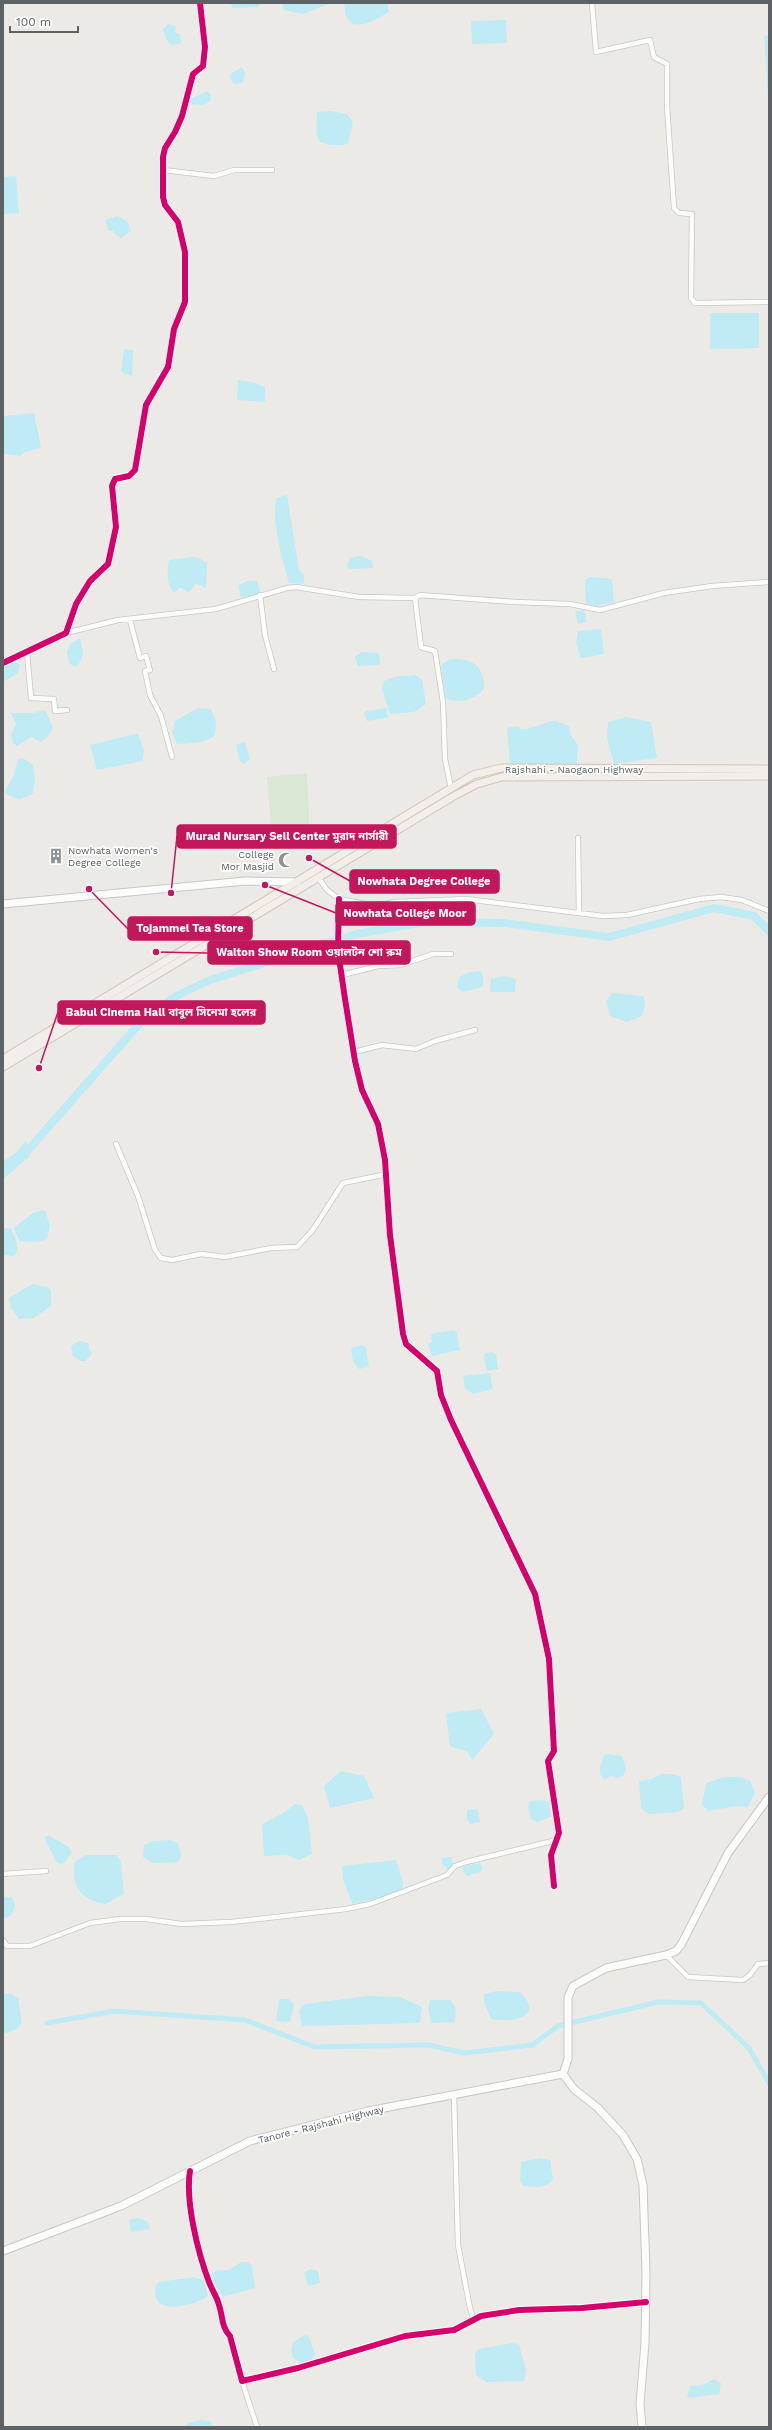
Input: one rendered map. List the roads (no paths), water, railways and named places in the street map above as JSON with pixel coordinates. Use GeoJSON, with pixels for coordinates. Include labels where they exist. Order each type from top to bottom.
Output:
{"type":"FeatureCollection","features":[{"type":"Feature","properties":{"kind":"main road","name":"Rajshahi - Naogaon Highway"},"geometry":{"type":"LineString","coordinates":[[3,1059],[258,910],[318,877],[403,822],[451,788],[474,776],[501,768],[769,769]]}},
{"type":"Feature","properties":{"kind":"main road","name":"Rajshahi - Naogaon Highway"},"geometry":{"type":"LineString","coordinates":[[3,1067],[258,910],[298,882],[403,822],[477,784],[502,777],[769,776]]}},
{"type":"Feature","properties":{"kind":"main road"},"geometry":{"type":"LineString","coordinates":[[3,904],[245,881],[298,882]]}},
{"type":"Feature","properties":{"kind":"main road"},"geometry":{"type":"LineString","coordinates":[[642,2427],[640,2404],[646,2302],[645,2214],[643,2185],[637,2159],[623,2134],[598,2108],[574,2089],[562,2074],[568,2059],[568,1997],[573,1986],[606,1968],[666,1955],[676,1951],[681,1945],[728,1853],[769,1797]]}},
{"type":"Feature","properties":{"kind":"main road","name":"Tanore - Rajshahi Highway"},"geometry":{"type":"LineString","coordinates":[[3,2251],[121,2206],[250,2141],[292,2129],[368,2111],[454,2096],[562,2074]]}},
{"type":"Feature","properties":{"kind":"street"},"geometry":{"type":"LineString","coordinates":[[66,633],[76,604],[90,581],[108,564],[116,527],[112,486],[115,479],[128,476],[135,470],[146,404],[168,367],[174,329],[185,302],[185,252],[178,222],[165,205],[163,197],[163,170],[165,148],[175,132],[182,116],[193,74],[203,66],[205,47],[200,3]]}},
{"type":"Feature","properties":{"kind":"street"},"geometry":{"type":"LineString","coordinates":[[592,3],[596,52],[650,40],[654,58],[667,64],[667,106],[674,208],[679,213],[692,214],[691,298],[696,303],[769,302]]}},
{"type":"Feature","properties":{"kind":"street"},"geometry":{"type":"LineString","coordinates":[[163,170],[214,176],[234,170],[272,170]]}},
{"type":"Feature","properties":{"kind":"street"},"geometry":{"type":"LineString","coordinates":[[3,663],[66,633],[94,625],[216,609],[260,595],[296,587],[359,596],[415,598],[420,595],[515,602],[570,604],[600,610],[664,593],[712,586],[769,582]]}},
{"type":"Feature","properties":{"kind":"street"},"geometry":{"type":"LineString","coordinates":[[260,595],[265,635],[274,669]]}},
{"type":"Feature","properties":{"kind":"street"},"geometry":{"type":"LineString","coordinates":[[415,598],[421,647],[435,651],[443,702],[445,759],[451,788]]}},
{"type":"Feature","properties":{"kind":"street"},"geometry":{"type":"LineString","coordinates":[[130,620],[140,658],[146,656],[150,670],[145,671],[150,694],[156,703],[172,757]]}},
{"type":"Feature","properties":{"kind":"street"},"geometry":{"type":"LineString","coordinates":[[27,652],[31,698],[54,699],[55,712],[67,710]]}},
{"type":"Feature","properties":{"kind":"street"},"geometry":{"type":"LineString","coordinates":[[578,838],[579,913]]}},
{"type":"Feature","properties":{"kind":"street"},"geometry":{"type":"LineString","coordinates":[[318,877],[327,890],[339,899],[376,906],[402,902],[466,899],[603,916],[627,915],[699,899],[720,897],[742,900],[769,911]]}},
{"type":"Feature","properties":{"kind":"street"},"geometry":{"type":"LineString","coordinates":[[339,899],[340,930],[338,951],[354,1052],[362,1090],[378,1124],[387,1174],[390,1235],[398,1305],[406,1344],[437,1371],[441,1395],[451,1420],[535,1594],[544,1630],[549,1660],[554,1751],[548,1761],[560,1833],[551,1855],[554,1886]]}},
{"type":"Feature","properties":{"kind":"street"},"geometry":{"type":"LineString","coordinates":[[342,975],[378,966],[401,966],[433,954],[451,954]]}},
{"type":"Feature","properties":{"kind":"street"},"geometry":{"type":"LineString","coordinates":[[354,1052],[382,1045],[416,1049],[435,1041],[475,1030]]}},
{"type":"Feature","properties":{"kind":"street"},"geometry":{"type":"LineString","coordinates":[[116,1144],[138,1196],[155,1250],[161,1258],[172,1260],[201,1254],[225,1257],[271,1248],[297,1247],[312,1231],[343,1183],[387,1174]]}},
{"type":"Feature","properties":{"kind":"street"},"geometry":{"type":"LineString","coordinates":[[3,1940],[7,1946],[30,1946],[90,1923],[120,1919],[146,1919],[181,1924],[231,1922],[346,1909],[370,1904],[447,1875],[455,1866],[466,1862],[557,1840]]}},
{"type":"Feature","properties":{"kind":"street"},"geometry":{"type":"LineString","coordinates":[[3,1874],[46,1871]]}},
{"type":"Feature","properties":{"kind":"street"},"geometry":{"type":"LineString","coordinates":[[666,1955],[688,1977],[743,1980],[750,1975],[758,1964],[769,1963]]}},
{"type":"Feature","properties":{"kind":"street"},"geometry":{"type":"LineString","coordinates":[[454,2096],[458,2245],[470,2308],[474,2320]]}},
{"type":"Feature","properties":{"kind":"street"},"geometry":{"type":"LineString","coordinates":[[190,2171],[188,2184],[195,2235],[209,2281],[220,2306],[225,2331],[230,2336],[242,2381],[257,2427]]}},
{"type":"Feature","properties":{"kind":"street"},"geometry":{"type":"LineString","coordinates":[[242,2381],[298,2368],[405,2336],[454,2330],[482,2316],[519,2310],[582,2308],[646,2302]]}},
{"type":"Feature","properties":{"kind":"water"},"geometry":{"type":"Polygon","coordinates":[[[230,3],[260,3],[259,7],[233,8],[230,3]]]}},
{"type":"Feature","properties":{"kind":"water"},"geometry":{"type":"Polygon","coordinates":[[[282,3],[332,3],[302,14],[284,10],[282,3]]]}},
{"type":"Feature","properties":{"kind":"water"},"geometry":{"type":"Polygon","coordinates":[[[344,3],[387,3],[389,12],[368,23],[357,25],[348,19],[344,3]]]}},
{"type":"Feature","properties":{"kind":"water"},"geometry":{"type":"Polygon","coordinates":[[[506,20],[507,43],[472,44],[471,21],[506,20]]]}},
{"type":"Feature","properties":{"kind":"water"},"geometry":{"type":"Polygon","coordinates":[[[168,24],[176,26],[175,32],[179,34],[182,43],[171,45],[166,39],[163,29],[168,24]]]}},
{"type":"Feature","properties":{"kind":"water"},"geometry":{"type":"Polygon","coordinates":[[[769,35],[769,98],[768,98],[764,36],[769,35]]]}},
{"type":"Feature","properties":{"kind":"water"},"geometry":{"type":"Polygon","coordinates":[[[242,67],[245,73],[243,83],[234,84],[230,78],[232,73],[242,67]]]}},
{"type":"Feature","properties":{"kind":"water"},"geometry":{"type":"Polygon","coordinates":[[[208,91],[211,96],[210,101],[204,105],[188,104],[190,99],[208,91]]]}},
{"type":"Feature","properties":{"kind":"water"},"geometry":{"type":"Polygon","coordinates":[[[331,111],[347,114],[353,122],[348,143],[344,145],[330,145],[320,142],[316,134],[317,112],[331,111]]]}},
{"type":"Feature","properties":{"kind":"water"},"geometry":{"type":"Polygon","coordinates":[[[16,176],[19,213],[3,214],[3,177],[16,176]]]}},
{"type":"Feature","properties":{"kind":"water"},"geometry":{"type":"Polygon","coordinates":[[[118,216],[128,222],[131,231],[121,238],[114,233],[113,228],[112,231],[109,231],[105,220],[118,216]]]}},
{"type":"Feature","properties":{"kind":"water"},"geometry":{"type":"Polygon","coordinates":[[[710,313],[759,313],[759,348],[710,349],[710,313]]]}},
{"type":"Feature","properties":{"kind":"water"},"geometry":{"type":"Polygon","coordinates":[[[124,349],[133,350],[132,376],[121,372],[124,349]]]}},
{"type":"Feature","properties":{"kind":"water"},"geometry":{"type":"Polygon","coordinates":[[[238,380],[252,382],[265,387],[265,402],[237,400],[238,380]]]}},
{"type":"Feature","properties":{"kind":"water"},"geometry":{"type":"Polygon","coordinates":[[[34,413],[41,448],[24,452],[21,456],[3,454],[3,416],[34,413]]]}},
{"type":"Feature","properties":{"kind":"water"},"geometry":{"type":"Polygon","coordinates":[[[287,495],[299,570],[304,574],[304,584],[289,583],[278,540],[275,507],[277,498],[287,495]]]}},
{"type":"Feature","properties":{"kind":"water"},"geometry":{"type":"Polygon","coordinates":[[[362,556],[372,561],[373,568],[350,569],[347,566],[350,558],[362,556]]]}},
{"type":"Feature","properties":{"kind":"water"},"geometry":{"type":"Polygon","coordinates":[[[193,557],[199,558],[207,563],[206,589],[195,584],[189,593],[182,588],[179,588],[174,593],[168,582],[169,560],[193,557]]]}},
{"type":"Feature","properties":{"kind":"water"},"geometry":{"type":"Polygon","coordinates":[[[589,577],[612,579],[614,602],[595,606],[586,603],[585,580],[589,577]]]}},
{"type":"Feature","properties":{"kind":"water"},"geometry":{"type":"Polygon","coordinates":[[[247,581],[257,581],[260,591],[257,595],[241,597],[238,585],[247,581]]]}},
{"type":"Feature","properties":{"kind":"water"},"geometry":{"type":"Polygon","coordinates":[[[584,610],[587,622],[578,624],[575,611],[584,610]]]}},
{"type":"Feature","properties":{"kind":"water"},"geometry":{"type":"Polygon","coordinates":[[[601,629],[604,654],[581,658],[576,643],[578,631],[601,629]]]}},
{"type":"Feature","properties":{"kind":"water"},"geometry":{"type":"Polygon","coordinates":[[[80,638],[83,654],[78,666],[74,667],[69,663],[67,652],[70,644],[80,638]]]}},
{"type":"Feature","properties":{"kind":"water"},"geometry":{"type":"Polygon","coordinates":[[[362,652],[379,653],[380,665],[358,666],[355,657],[362,652]]]}},
{"type":"Feature","properties":{"kind":"water"},"geometry":{"type":"Polygon","coordinates":[[[450,659],[465,660],[476,665],[484,681],[484,689],[480,693],[462,701],[446,699],[441,665],[450,659]]]}},
{"type":"Feature","properties":{"kind":"water"},"geometry":{"type":"Polygon","coordinates":[[[16,662],[20,665],[18,673],[3,682],[3,667],[16,662]]]}},
{"type":"Feature","properties":{"kind":"water"},"geometry":{"type":"Polygon","coordinates":[[[416,675],[422,680],[426,704],[414,712],[390,714],[382,689],[384,681],[395,677],[416,675]]]}},
{"type":"Feature","properties":{"kind":"water"},"geometry":{"type":"Polygon","coordinates":[[[198,708],[211,709],[216,722],[215,735],[202,742],[177,744],[172,732],[175,721],[198,708]]]}},
{"type":"Feature","properties":{"kind":"water"},"geometry":{"type":"Polygon","coordinates":[[[386,708],[388,717],[367,721],[364,714],[366,711],[386,708]]]}},
{"type":"Feature","properties":{"kind":"water"},"geometry":{"type":"Polygon","coordinates":[[[44,710],[46,711],[53,728],[50,734],[41,742],[31,737],[17,746],[13,743],[11,735],[16,724],[11,713],[32,713],[44,710]]]}},
{"type":"Feature","properties":{"kind":"water"},"geometry":{"type":"Polygon","coordinates":[[[626,717],[651,722],[657,758],[614,764],[607,737],[608,722],[626,717]]]}},
{"type":"Feature","properties":{"kind":"water"},"geometry":{"type":"Polygon","coordinates":[[[555,721],[569,726],[571,736],[578,745],[577,764],[510,764],[507,728],[518,726],[521,729],[525,729],[555,721]]]}},
{"type":"Feature","properties":{"kind":"water"},"geometry":{"type":"Polygon","coordinates":[[[138,734],[144,750],[143,761],[97,770],[90,745],[138,734]]]}},
{"type":"Feature","properties":{"kind":"water"},"geometry":{"type":"Polygon","coordinates":[[[245,742],[250,759],[244,764],[240,762],[236,745],[245,742]]]}},
{"type":"Feature","properties":{"kind":"water"},"geometry":{"type":"Polygon","coordinates":[[[23,758],[33,765],[35,777],[33,794],[19,799],[7,795],[5,791],[14,775],[18,759],[23,758]]]}},
{"type":"Feature","properties":{"kind":"water"},"geometry":{"type":"Polygon","coordinates":[[[481,971],[483,977],[483,987],[462,992],[457,987],[459,977],[470,972],[481,971]]]}},
{"type":"Feature","properties":{"kind":"water"},"geometry":{"type":"Polygon","coordinates":[[[504,976],[516,979],[515,992],[490,992],[491,979],[504,976]]]}},
{"type":"Feature","properties":{"kind":"water"},"geometry":{"type":"Polygon","coordinates":[[[612,993],[644,996],[645,1006],[642,1016],[627,1022],[610,1016],[606,1001],[612,993]]]}},
{"type":"Feature","properties":{"kind":"water"},"geometry":{"type":"Polygon","coordinates":[[[26,1140],[30,1156],[3,1179],[3,1162],[18,1151],[26,1140]]]}},
{"type":"Feature","properties":{"kind":"water"},"geometry":{"type":"Polygon","coordinates":[[[45,1210],[50,1226],[47,1239],[37,1242],[20,1241],[14,1229],[16,1226],[33,1213],[45,1210]]]}},
{"type":"Feature","properties":{"kind":"water"},"geometry":{"type":"Polygon","coordinates":[[[3,1228],[11,1229],[16,1239],[17,1250],[14,1256],[3,1255],[3,1228]]]}},
{"type":"Feature","properties":{"kind":"water"},"geometry":{"type":"Polygon","coordinates":[[[32,1284],[48,1287],[51,1291],[51,1306],[34,1318],[19,1319],[11,1308],[9,1298],[32,1284]]]}},
{"type":"Feature","properties":{"kind":"water"},"geometry":{"type":"Polygon","coordinates":[[[454,1330],[457,1333],[460,1350],[432,1356],[428,1344],[432,1342],[431,1334],[454,1330]]]}},
{"type":"Feature","properties":{"kind":"water"},"geometry":{"type":"Polygon","coordinates":[[[79,1341],[89,1343],[89,1348],[92,1354],[85,1361],[81,1361],[73,1356],[71,1346],[79,1341]]]}},
{"type":"Feature","properties":{"kind":"water"},"geometry":{"type":"Polygon","coordinates":[[[362,1345],[366,1347],[369,1367],[359,1369],[353,1362],[351,1348],[362,1345]]]}},
{"type":"Feature","properties":{"kind":"water"},"geometry":{"type":"Polygon","coordinates":[[[492,1352],[496,1354],[498,1369],[487,1371],[484,1360],[485,1353],[492,1352]]]}},
{"type":"Feature","properties":{"kind":"water"},"geometry":{"type":"Polygon","coordinates":[[[490,1373],[493,1389],[473,1394],[465,1388],[463,1376],[490,1373]]]}},
{"type":"Feature","properties":{"kind":"water"},"geometry":{"type":"Polygon","coordinates":[[[481,1709],[494,1734],[472,1760],[467,1751],[450,1747],[446,1713],[481,1709]]]}},
{"type":"Feature","properties":{"kind":"water"},"geometry":{"type":"Polygon","coordinates":[[[608,1754],[622,1756],[626,1769],[623,1776],[618,1778],[610,1776],[605,1780],[602,1777],[600,1772],[601,1765],[604,1755],[608,1754]]]}},
{"type":"Feature","properties":{"kind":"water"},"geometry":{"type":"Polygon","coordinates":[[[341,1771],[364,1776],[374,1798],[330,1808],[324,1786],[341,1771]]]}},
{"type":"Feature","properties":{"kind":"water"},"geometry":{"type":"Polygon","coordinates":[[[661,1774],[672,1774],[681,1777],[684,1808],[678,1812],[649,1814],[641,1808],[639,1781],[652,1779],[661,1774]]]}},
{"type":"Feature","properties":{"kind":"water"},"geometry":{"type":"Polygon","coordinates":[[[724,1777],[740,1777],[750,1781],[755,1793],[747,1808],[734,1806],[708,1811],[702,1805],[706,1783],[724,1777]]]}},
{"type":"Feature","properties":{"kind":"water"},"geometry":{"type":"Polygon","coordinates":[[[543,1800],[550,1803],[551,1817],[537,1822],[531,1819],[528,1808],[530,1801],[543,1800]]]}},
{"type":"Feature","properties":{"kind":"water"},"geometry":{"type":"Polygon","coordinates":[[[294,1804],[302,1805],[308,1818],[312,1854],[299,1860],[288,1855],[264,1856],[262,1824],[287,1811],[294,1804]]]}},
{"type":"Feature","properties":{"kind":"water"},"geometry":{"type":"Polygon","coordinates":[[[477,1809],[480,1822],[470,1824],[467,1819],[467,1810],[477,1809]]]}},
{"type":"Feature","properties":{"kind":"water"},"geometry":{"type":"Polygon","coordinates":[[[49,1836],[69,1847],[71,1854],[63,1864],[57,1863],[44,1837],[49,1836]]]}},
{"type":"Feature","properties":{"kind":"water"},"geometry":{"type":"Polygon","coordinates":[[[169,1840],[178,1843],[181,1855],[178,1862],[154,1863],[143,1857],[144,1845],[153,1841],[169,1840]]]}},
{"type":"Feature","properties":{"kind":"water"},"geometry":{"type":"Polygon","coordinates":[[[85,1855],[117,1855],[121,1862],[124,1894],[105,1904],[90,1899],[84,1895],[76,1885],[74,1871],[75,1862],[85,1855]]]}},
{"type":"Feature","properties":{"kind":"water"},"geometry":{"type":"Polygon","coordinates":[[[451,1857],[454,1865],[447,1870],[446,1866],[443,1866],[442,1858],[451,1857]]]}},
{"type":"Feature","properties":{"kind":"water"},"geometry":{"type":"Polygon","coordinates":[[[396,1860],[403,1883],[402,1889],[380,1898],[352,1904],[343,1879],[342,1866],[396,1860]]]}},
{"type":"Feature","properties":{"kind":"water"},"geometry":{"type":"Polygon","coordinates":[[[480,1863],[483,1868],[481,1872],[467,1876],[463,1871],[463,1866],[480,1863]]]}},
{"type":"Feature","properties":{"kind":"water"},"geometry":{"type":"Polygon","coordinates":[[[3,1896],[12,1898],[15,1905],[12,1914],[3,1918],[3,1896]]]}},
{"type":"Feature","properties":{"kind":"water"},"geometry":{"type":"Polygon","coordinates":[[[497,1991],[520,1992],[527,2001],[529,2008],[528,2013],[523,2017],[516,2019],[491,2019],[484,2002],[484,1994],[497,1991]]]}},
{"type":"Feature","properties":{"kind":"water"},"geometry":{"type":"Polygon","coordinates":[[[3,1993],[12,1994],[18,1998],[22,2023],[17,2029],[3,2034],[3,1993]]]}},
{"type":"Feature","properties":{"kind":"water"},"geometry":{"type":"Polygon","coordinates":[[[367,1996],[400,1997],[422,2007],[420,2023],[302,2026],[299,2010],[305,2004],[367,1996]]]}},
{"type":"Feature","properties":{"kind":"water"},"geometry":{"type":"Polygon","coordinates":[[[279,1999],[289,1999],[294,2004],[290,2022],[276,2021],[279,1999]]]}},
{"type":"Feature","properties":{"kind":"water"},"geometry":{"type":"Polygon","coordinates":[[[430,2000],[450,2000],[456,2008],[455,2022],[431,2023],[428,2009],[430,2000]]]}},
{"type":"Feature","properties":{"kind":"water"},"geometry":{"type":"Polygon","coordinates":[[[539,2158],[550,2160],[553,2180],[547,2185],[543,2186],[523,2186],[520,2180],[521,2162],[539,2158]]]}},
{"type":"Feature","properties":{"kind":"water"},"geometry":{"type":"Polygon","coordinates":[[[138,2218],[147,2221],[150,2229],[131,2232],[129,2220],[138,2218]]]}},
{"type":"Feature","properties":{"kind":"water"},"geometry":{"type":"Polygon","coordinates":[[[241,2262],[248,2262],[252,2266],[255,2288],[223,2297],[213,2282],[212,2273],[218,2270],[229,2270],[241,2262]]]}},
{"type":"Feature","properties":{"kind":"water"},"geometry":{"type":"Polygon","coordinates":[[[311,2269],[318,2271],[320,2283],[308,2286],[304,2272],[311,2269]]]}},
{"type":"Feature","properties":{"kind":"water"},"geometry":{"type":"Polygon","coordinates":[[[194,2277],[205,2281],[208,2296],[183,2306],[165,2306],[159,2302],[155,2295],[156,2285],[159,2282],[194,2277]]]}},
{"type":"Feature","properties":{"kind":"water"},"geometry":{"type":"Polygon","coordinates":[[[306,2335],[309,2337],[315,2355],[310,2361],[301,2363],[293,2358],[292,2346],[295,2341],[306,2335]]]}},
{"type":"Feature","properties":{"kind":"water"},"geometry":{"type":"Polygon","coordinates":[[[512,2343],[519,2345],[526,2370],[524,2381],[486,2382],[476,2375],[475,2354],[479,2349],[512,2343]]]}},
{"type":"Feature","properties":{"kind":"water"},"geometry":{"type":"Polygon","coordinates":[[[714,2379],[721,2383],[719,2394],[691,2398],[687,2396],[690,2386],[702,2385],[714,2379]]]}},
{"type":"Feature","properties":{"kind":"water"},"geometry":{"type":"Polygon","coordinates":[[[200,2420],[211,2421],[212,2427],[184,2427],[189,2423],[200,2420]]]}},
{"type":"Feature","properties":{"kind":"waterway"},"geometry":{"type":"LineString","coordinates":[[21,1158],[147,1015],[178,995],[210,980],[357,934],[425,922],[504,923],[609,937],[714,908],[754,916],[769,931]]}},
{"type":"Feature","properties":{"kind":"waterway"},"geometry":{"type":"LineString","coordinates":[[47,2023],[114,2011],[245,2020],[315,2047],[428,2045],[465,2053],[532,2045],[558,2026],[658,2002],[701,2003],[749,2048],[769,2083]]}},
{"type":"Feature","properties":{"kind":"place","name":"Nowhata Women's Degree College"},"geometry":{"type":"Point","coordinates":[56,856]}},
{"type":"Feature","properties":{"kind":"place","name":"Nowhata Degree College"},"geometry":{"type":"Point","coordinates":[309,858]}},
{"type":"Feature","properties":{"kind":"place","name":"College Mor Masjid"},"geometry":{"type":"Point","coordinates":[286,860]}},
{"type":"Feature","properties":{"kind":"place","name":"Nowhata College Moor"},"geometry":{"type":"Point","coordinates":[265,885]}},
{"type":"Feature","properties":{"kind":"place","name":"Tojammel Tea Store"},"geometry":{"type":"Point","coordinates":[89,889]}},
{"type":"Feature","properties":{"kind":"place","name":"Murad Nursary Sell Center মুরাদ নার্সারী"},"geometry":{"type":"Point","coordinates":[171,893]}},
{"type":"Feature","properties":{"kind":"place","name":"Walton Show Room ওয়ালটন শো রুম"},"geometry":{"type":"Point","coordinates":[156,952]}},
{"type":"Feature","properties":{"kind":"place","name":"Babul Cinema Hall বাবুল সিনেমা হলের"},"geometry":{"type":"Point","coordinates":[39,1068]}}]}
